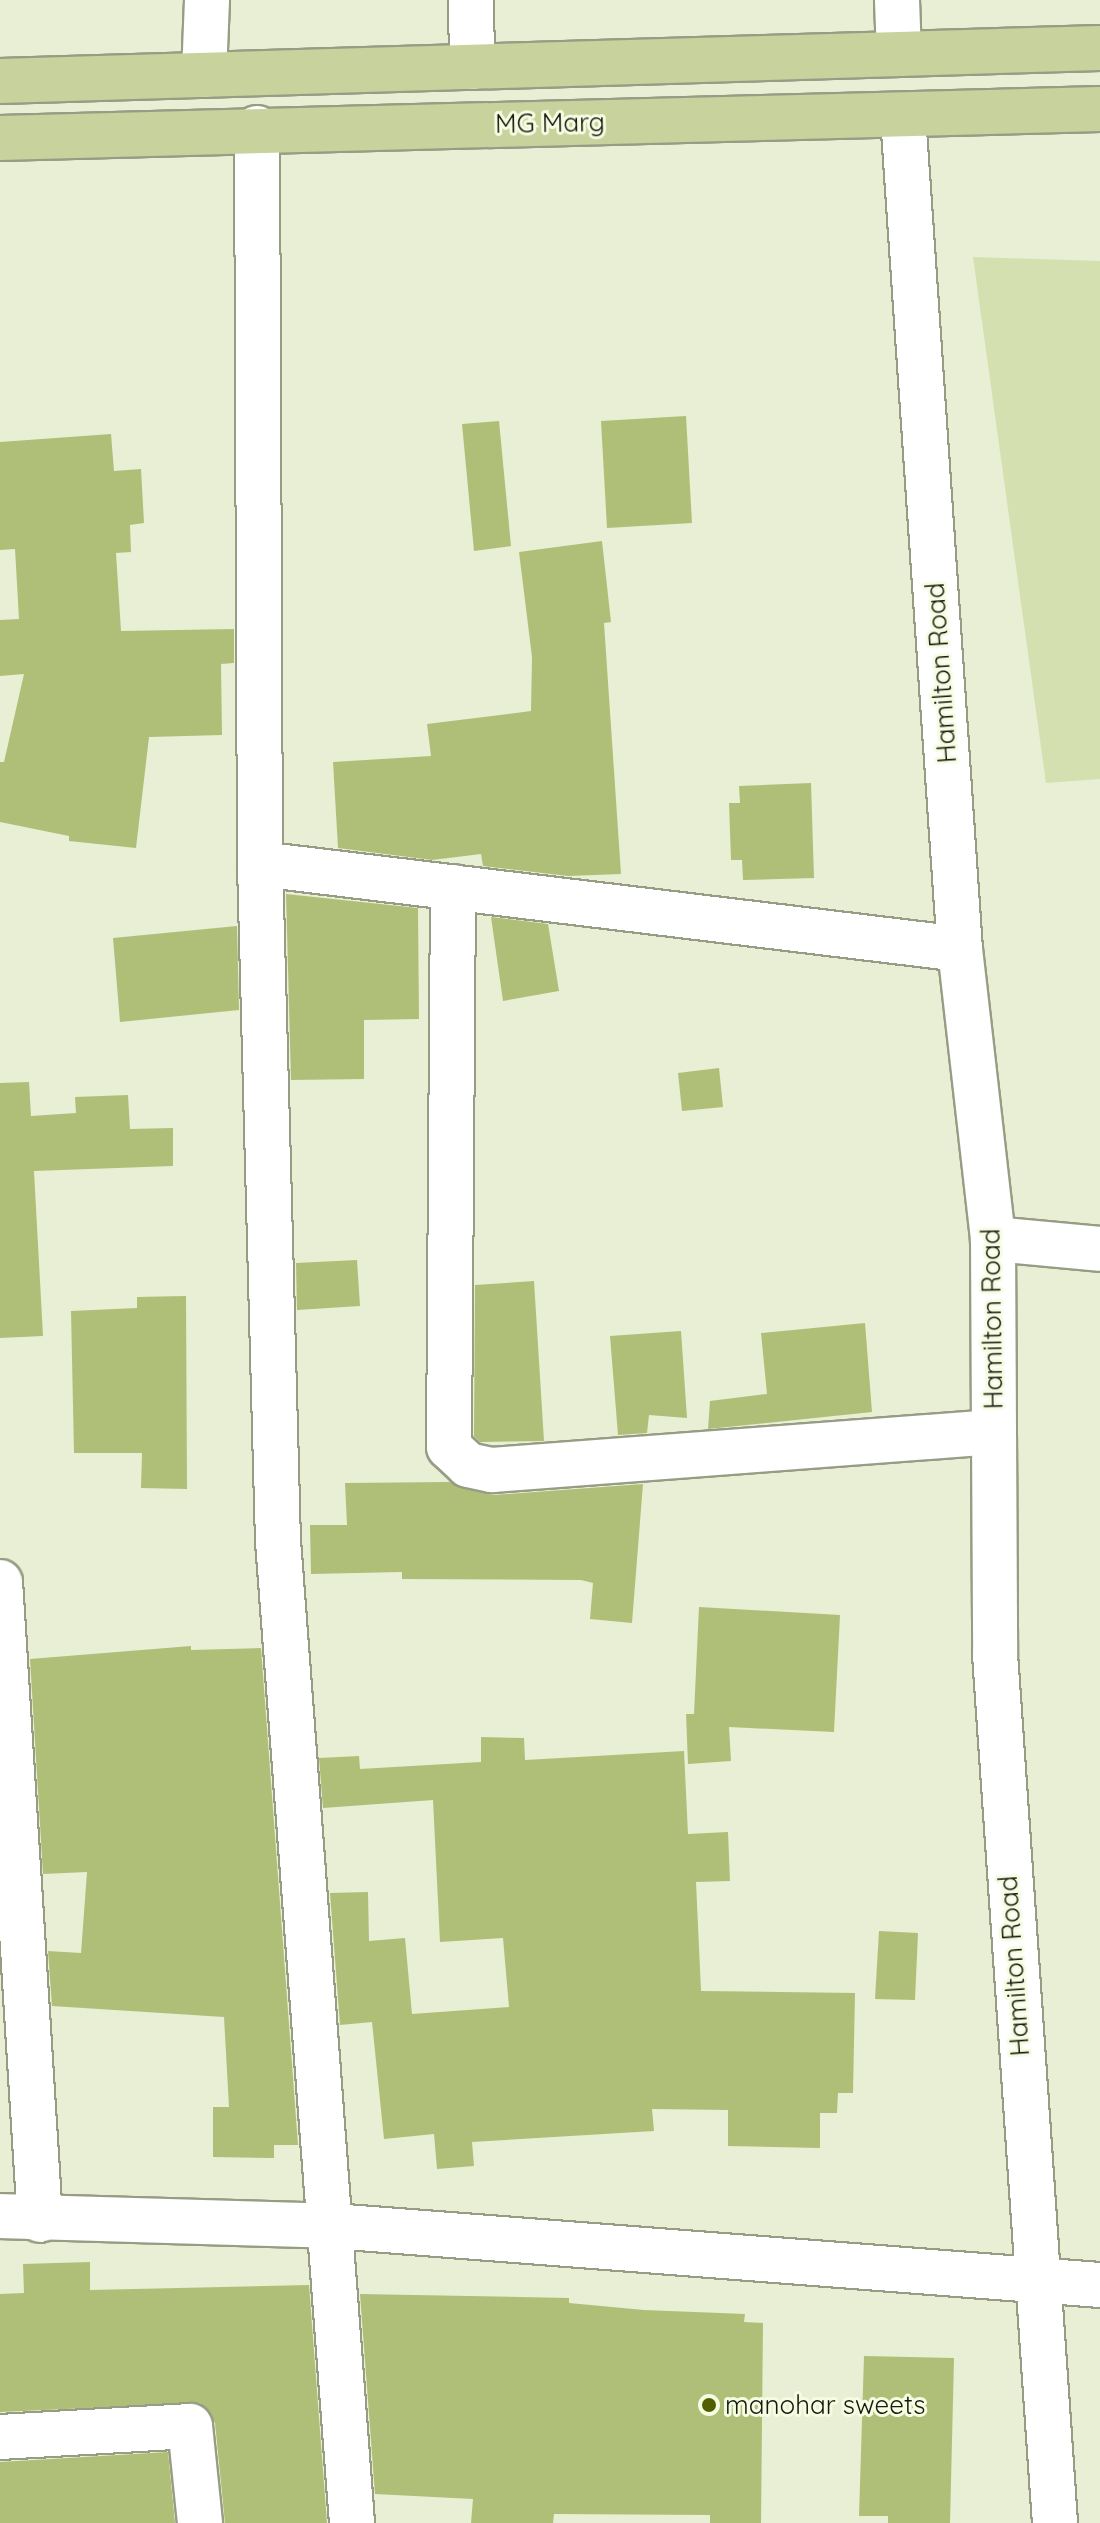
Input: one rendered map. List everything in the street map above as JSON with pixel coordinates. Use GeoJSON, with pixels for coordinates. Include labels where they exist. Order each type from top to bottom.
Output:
{"type":"FeatureCollection","features":[{"type":"Feature","properties":{"kind":"main road"},"geometry":{"type":"LineString","coordinates":[[0,81],[1100,48]]}},
{"type":"Feature","properties":{"kind":"main road","name":"MG Marg"},"geometry":{"type":"LineString","coordinates":[[0,138],[257,128],[903,116],[1100,109]]}},
{"type":"Feature","properties":{"kind":"street"},"geometry":{"type":"LineString","coordinates":[[204,75],[207,0]]}},
{"type":"Feature","properties":{"kind":"street"},"geometry":{"type":"LineString","coordinates":[[471,0],[472,67]]}},
{"type":"Feature","properties":{"kind":"street"},"geometry":{"type":"LineString","coordinates":[[897,0],[899,54]]}},
{"type":"Feature","properties":{"kind":"street","name":"Hamilton Road"},"geometry":{"type":"LineString","coordinates":[[903,116],[960,949],[993,1239],[996,1670],[1055,2523]]}},
{"type":"Feature","properties":{"kind":"street"},"geometry":{"type":"LineString","coordinates":[[257,128],[260,864],[278,1541],[333,2226],[352,2523]]}},
{"type":"Feature","properties":{"kind":"street"},"geometry":{"type":"LineString","coordinates":[[260,864],[960,949]]}},
{"type":"Feature","properties":{"kind":"street"},"geometry":{"type":"LineString","coordinates":[[453,887],[449,1447],[468,1465],[492,1470],[994,1432]]}},
{"type":"Feature","properties":{"kind":"street"},"geometry":{"type":"LineString","coordinates":[[993,1239],[1100,1249]]}},
{"type":"Feature","properties":{"kind":"street"},"geometry":{"type":"LineString","coordinates":[[0,1582],[20,2218],[333,2226],[1100,2285]]}},
{"type":"Feature","properties":{"kind":"street"},"geometry":{"type":"LineString","coordinates":[[0,2437],[190,2426],[200,2523]]}},
{"type":"Feature","properties":{"kind":"green space"},"geometry":{"type":"Polygon","coordinates":[[[973,257],[1100,261],[1100,779],[1046,783],[973,257]]]}},
{"type":"Feature","properties":{"kind":"building"},"geometry":{"type":"Polygon","coordinates":[[[686,416],[692,523],[607,528],[601,421],[686,416]]]}},
{"type":"Feature","properties":{"kind":"building"},"geometry":{"type":"Polygon","coordinates":[[[499,421],[511,546],[474,551],[462,424],[499,421]]]}},
{"type":"Feature","properties":{"kind":"building"},"geometry":{"type":"Polygon","coordinates":[[[111,434],[114,471],[141,469],[144,523],[130,525],[131,552],[116,553],[121,631],[234,629],[234,663],[221,664],[222,735],[149,737],[136,848],[69,841],[69,836],[0,822],[0,762],[4,762],[24,674],[0,676],[0,620],[19,619],[15,549],[0,550],[0,442],[111,434]]]}},
{"type":"Feature","properties":{"kind":"building"},"geometry":{"type":"Polygon","coordinates":[[[602,541],[611,622],[604,623],[621,874],[568,876],[483,866],[481,854],[432,860],[338,848],[333,762],[431,756],[427,724],[531,711],[532,657],[519,552],[602,541]]]}},
{"type":"Feature","properties":{"kind":"building"},"geometry":{"type":"Polygon","coordinates":[[[811,783],[814,878],[743,880],[742,860],[731,860],[729,803],[740,803],[739,786],[811,783]]]}},
{"type":"Feature","properties":{"kind":"building"},"geometry":{"type":"Polygon","coordinates":[[[286,894],[418,908],[419,1019],[364,1020],[364,1079],[291,1080],[286,894]]]}},
{"type":"Feature","properties":{"kind":"building"},"geometry":{"type":"Polygon","coordinates":[[[491,917],[548,924],[559,991],[503,1001],[491,917]]]}},
{"type":"Feature","properties":{"kind":"building"},"geometry":{"type":"Polygon","coordinates":[[[237,926],[239,1010],[120,1022],[113,938],[237,926]]]}},
{"type":"Feature","properties":{"kind":"building"},"geometry":{"type":"Polygon","coordinates":[[[719,1068],[723,1107],[682,1111],[678,1073],[719,1068]]]}},
{"type":"Feature","properties":{"kind":"building"},"geometry":{"type":"Polygon","coordinates":[[[29,1082],[31,1116],[76,1113],[75,1097],[128,1095],[130,1129],[173,1128],[173,1166],[34,1171],[43,1336],[0,1338],[0,1083],[29,1082]]]}},
{"type":"Feature","properties":{"kind":"building"},"geometry":{"type":"Polygon","coordinates":[[[357,1260],[360,1306],[297,1310],[296,1263],[357,1260]]]}},
{"type":"Feature","properties":{"kind":"building"},"geometry":{"type":"Polygon","coordinates":[[[534,1281],[544,1441],[480,1442],[474,1436],[475,1285],[534,1281]]]}},
{"type":"Feature","properties":{"kind":"building"},"geometry":{"type":"Polygon","coordinates":[[[186,1296],[187,1489],[141,1488],[142,1453],[74,1453],[71,1311],[137,1308],[137,1297],[186,1296]]]}},
{"type":"Feature","properties":{"kind":"building"},"geometry":{"type":"Polygon","coordinates":[[[865,1323],[872,1412],[708,1429],[710,1401],[767,1394],[761,1333],[865,1323]]]}},
{"type":"Feature","properties":{"kind":"building"},"geometry":{"type":"Polygon","coordinates":[[[681,1331],[687,1418],[649,1415],[647,1433],[618,1435],[610,1336],[681,1331]]]}},
{"type":"Feature","properties":{"kind":"building"},"geometry":{"type":"Polygon","coordinates":[[[449,1482],[493,1495],[643,1484],[632,1623],[590,1619],[593,1583],[581,1580],[402,1579],[402,1572],[311,1574],[310,1525],[347,1525],[345,1483],[449,1482]]]}},
{"type":"Feature","properties":{"kind":"building"},"geometry":{"type":"Polygon","coordinates":[[[699,1607],[840,1615],[834,1732],[729,1727],[731,1761],[688,1764],[686,1714],[694,1714],[699,1607]]]}},
{"type":"Feature","properties":{"kind":"building"},"geometry":{"type":"Polygon","coordinates":[[[191,1646],[191,1650],[261,1648],[298,2145],[274,2145],[274,2158],[213,2157],[213,2107],[229,2107],[224,2017],[52,2006],[48,1951],[81,1953],[87,1872],[43,1874],[30,1659],[191,1646]]]}},
{"type":"Feature","properties":{"kind":"building"},"geometry":{"type":"Polygon","coordinates":[[[481,1737],[524,1738],[525,1760],[684,1751],[688,1834],[728,1832],[730,1881],[696,1882],[701,1991],[855,1993],[853,2093],[838,2093],[837,2113],[820,2113],[820,2148],[728,2146],[728,2110],[652,2109],[654,2131],[472,2142],[474,2166],[437,2169],[434,2134],[384,2139],[372,2022],[340,2025],[330,1893],[368,1892],[369,1941],[405,1938],[412,2014],[509,2007],[503,1938],[440,1942],[433,1800],[323,1808],[319,1758],[359,1756],[360,1769],[481,1762],[481,1737]]]}},
{"type":"Feature","properties":{"kind":"building"},"geometry":{"type":"Polygon","coordinates":[[[879,1931],[918,1933],[915,2000],[875,1999],[879,1931]]]}},
{"type":"Feature","properties":{"kind":"building"},"geometry":{"type":"Polygon","coordinates":[[[90,2262],[90,2290],[309,2285],[327,2523],[225,2523],[215,2423],[200,2403],[0,2412],[0,2294],[24,2293],[23,2264],[90,2262]]]}},
{"type":"Feature","properties":{"kind":"building"},"geometry":{"type":"Polygon","coordinates":[[[360,2294],[569,2298],[569,2303],[644,2310],[745,2314],[744,2322],[763,2323],[761,2523],[710,2523],[710,2515],[554,2514],[553,2523],[471,2523],[473,2499],[375,2494],[360,2294]]]}},
{"type":"Feature","properties":{"kind":"building"},"geometry":{"type":"Polygon","coordinates":[[[864,2356],[954,2358],[950,2523],[888,2523],[888,2516],[859,2516],[864,2356]]]}},
{"type":"Feature","properties":{"kind":"building"},"geometry":{"type":"Polygon","coordinates":[[[168,2452],[175,2523],[0,2523],[0,2462],[168,2452]]]}},
{"type":"Feature","properties":{"kind":"place","name":"manohar sweets"},"geometry":{"type":"Point","coordinates":[709,2405]}}]}
